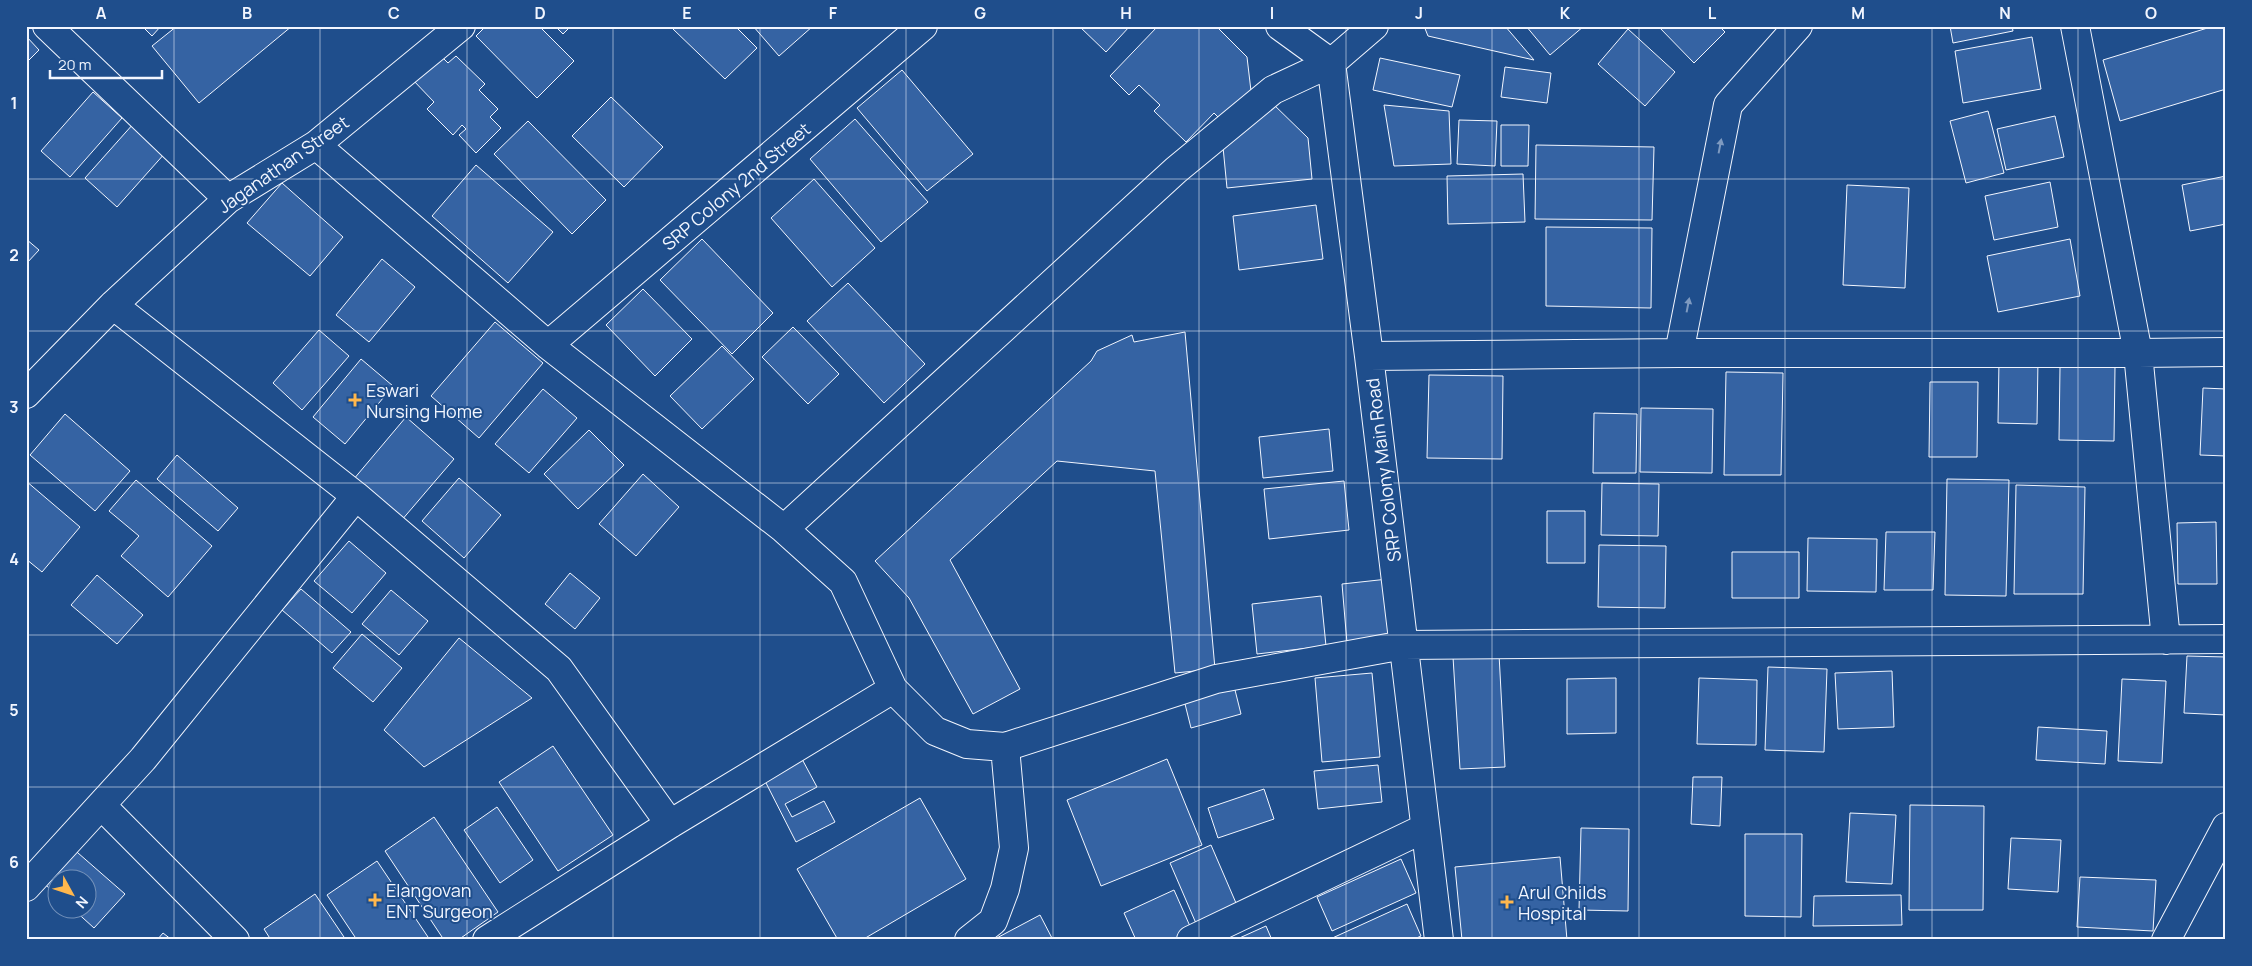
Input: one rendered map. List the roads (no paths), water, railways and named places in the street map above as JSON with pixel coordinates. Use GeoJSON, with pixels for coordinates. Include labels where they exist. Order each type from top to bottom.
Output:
{"type":"FeatureCollection","features":[{"type":"Feature","properties":{"kind":"street"},"geometry":{"type":"LineString","coordinates":[[47,26],[228,199]]}},
{"type":"Feature","properties":{"kind":"street","name":"Jaganathan Street"},"geometry":{"type":"LineString","coordinates":[[26,394],[113,306],[228,199],[316,145],[461,26]]}},
{"type":"Feature","properties":{"kind":"street","name":"SRP Colony 2nd Street"},"geometry":{"type":"LineString","coordinates":[[548,345],[923,26]]}},
{"type":"Feature","properties":{"kind":"street"},"geometry":{"type":"LineString","coordinates":[[1280,26],[1331,63]]}},
{"type":"Feature","properties":{"kind":"street"},"geometry":{"type":"LineString","coordinates":[[784,529],[1176,170],[1273,90],[1331,63],[1374,26]]}},
{"type":"Feature","properties":{"kind":"street"},"geometry":{"type":"LineString","coordinates":[[1679,353],[1728,105],[1798,26]]}},
{"type":"Feature","properties":{"kind":"street"},"geometry":{"type":"LineString","coordinates":[[2075,26],[2138,353],[2166,640]]}},
{"type":"Feature","properties":{"kind":"street","name":"SRP Colony Main Road"},"geometry":{"type":"LineString","coordinates":[[1331,63],[1369,356],[1439,940]]}},
{"type":"Feature","properties":{"kind":"street"},"geometry":{"type":"LineString","coordinates":[[316,145],[548,345],[784,529],[843,582],[893,689],[935,731],[967,744],[1005,748],[1216,679],[1404,645],[2226,639]]}},
{"type":"Feature","properties":{"kind":"street"},"geometry":{"type":"LineString","coordinates":[[113,306],[356,496],[559,670],[670,824]]}},
{"type":"Feature","properties":{"kind":"street"},"geometry":{"type":"LineString","coordinates":[[1369,356],[1679,353],[2226,352]]}},
{"type":"Feature","properties":{"kind":"street"},"geometry":{"type":"LineString","coordinates":[[26,887],[142,759],[356,496]]}},
{"type":"Feature","properties":{"kind":"street"},"geometry":{"type":"LineString","coordinates":[[487,940],[670,824],[893,689]]}},
{"type":"Feature","properties":{"kind":"street"},"geometry":{"type":"LineString","coordinates":[[969,940],[993,921],[1004,889],[1014,848],[1005,748]]}},
{"type":"Feature","properties":{"kind":"street"},"geometry":{"type":"LineString","coordinates":[[100,805],[235,940]]}},
{"type":"Feature","properties":{"kind":"street"},"geometry":{"type":"LineString","coordinates":[[1192,940],[1425,828]]}},
{"type":"Feature","properties":{"kind":"street"},"geometry":{"type":"LineString","coordinates":[[2166,940],[2226,828]]}},
{"type":"Feature","properties":{"kind":"place","name":"Eswari Nursing Home"},"geometry":{"type":"Point","coordinates":[355,400]}},
{"type":"Feature","properties":{"kind":"place","name":"Elangovan ENT Surgeon"},"geometry":{"type":"Point","coordinates":[375,900]}},
{"type":"Feature","properties":{"kind":"place","name":"Arul Childs Hospital"},"geometry":{"type":"Point","coordinates":[1507,902]}}]}
